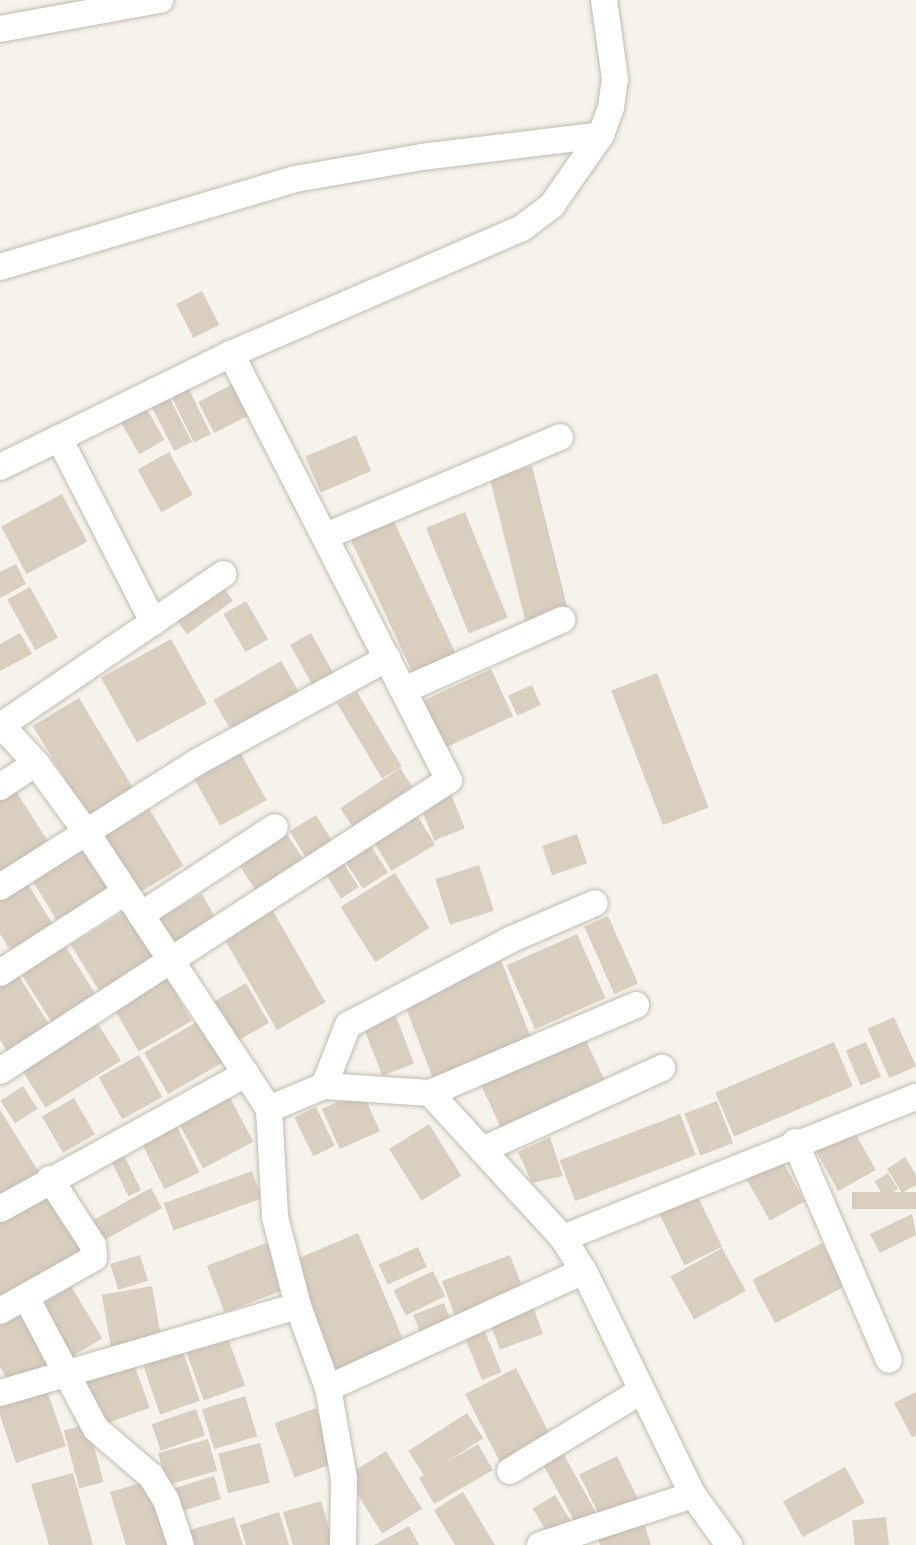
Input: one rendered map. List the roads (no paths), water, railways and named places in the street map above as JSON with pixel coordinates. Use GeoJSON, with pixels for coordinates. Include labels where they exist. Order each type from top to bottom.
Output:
{"type":"FeatureCollection","features":[{"type":"Feature","properties":{"kind":"street"},"geometry":{"type":"LineString","coordinates":[[0,29],[160,0]]}},
{"type":"Feature","properties":{"kind":"street"},"geometry":{"type":"LineString","coordinates":[[0,467],[231,354],[522,228],[552,205],[601,135],[615,79],[604,0]]}},
{"type":"Feature","properties":{"kind":"street"},"geometry":{"type":"LineString","coordinates":[[0,267],[295,179],[422,157],[601,135]]}},
{"type":"Feature","properties":{"kind":"street"},"geometry":{"type":"LineString","coordinates":[[0,1071],[172,962],[449,780],[406,689],[231,354]]}},
{"type":"Feature","properties":{"kind":"street"},"geometry":{"type":"LineString","coordinates":[[326,536],[560,437]]}},
{"type":"Feature","properties":{"kind":"street"},"geometry":{"type":"LineString","coordinates":[[59,438],[153,622]]}},
{"type":"Feature","properties":{"kind":"street"},"geometry":{"type":"LineString","coordinates":[[223,574],[1,725],[36,763],[87,833],[269,1109],[275,1217],[298,1306],[327,1388],[344,1479],[343,1545]]}},
{"type":"Feature","properties":{"kind":"street"},"geometry":{"type":"LineString","coordinates":[[406,689],[562,620]]}},
{"type":"Feature","properties":{"kind":"street"},"geometry":{"type":"LineString","coordinates":[[0,888],[197,762],[388,658]]}},
{"type":"Feature","properties":{"kind":"street"},"geometry":{"type":"LineString","coordinates":[[0,787],[36,763]]}},
{"type":"Feature","properties":{"kind":"street"},"geometry":{"type":"LineString","coordinates":[[141,915],[275,827]]}},
{"type":"Feature","properties":{"kind":"street"},"geometry":{"type":"LineString","coordinates":[[0,973],[125,892]]}},
{"type":"Feature","properties":{"kind":"street"},"geometry":{"type":"LineString","coordinates":[[324,1086],[348,1025],[512,939],[594,903]]}},
{"type":"Feature","properties":{"kind":"street"},"geometry":{"type":"LineString","coordinates":[[269,1109],[324,1086],[430,1093],[636,1005]]}},
{"type":"Feature","properties":{"kind":"street"},"geometry":{"type":"LineString","coordinates":[[482,1150],[662,1068]]}},
{"type":"Feature","properties":{"kind":"street"},"geometry":{"type":"LineString","coordinates":[[0,1209],[50,1179],[246,1074]]}},
{"type":"Feature","properties":{"kind":"street"},"geometry":{"type":"LineString","coordinates":[[430,1093],[562,1238],[584,1271],[693,1495],[729,1545]]}},
{"type":"Feature","properties":{"kind":"street"},"geometry":{"type":"LineString","coordinates":[[562,1238],[795,1142],[916,1097]]}},
{"type":"Feature","properties":{"kind":"street"},"geometry":{"type":"LineString","coordinates":[[795,1142],[889,1360]]}},
{"type":"Feature","properties":{"kind":"street"},"geometry":{"type":"LineString","coordinates":[[0,1311],[94,1258],[93,1245],[50,1179]]}},
{"type":"Feature","properties":{"kind":"street"},"geometry":{"type":"LineString","coordinates":[[327,1388],[584,1271]]}},
{"type":"Feature","properties":{"kind":"street"},"geometry":{"type":"LineString","coordinates":[[26,1297],[96,1429],[151,1476],[166,1500],[181,1545]]}},
{"type":"Feature","properties":{"kind":"street"},"geometry":{"type":"LineString","coordinates":[[0,1394],[298,1306]]}},
{"type":"Feature","properties":{"kind":"street"},"geometry":{"type":"LineString","coordinates":[[510,1471],[641,1391]]}},
{"type":"Feature","properties":{"kind":"street"},"geometry":{"type":"LineString","coordinates":[[540,1545],[693,1495]]}}]}
